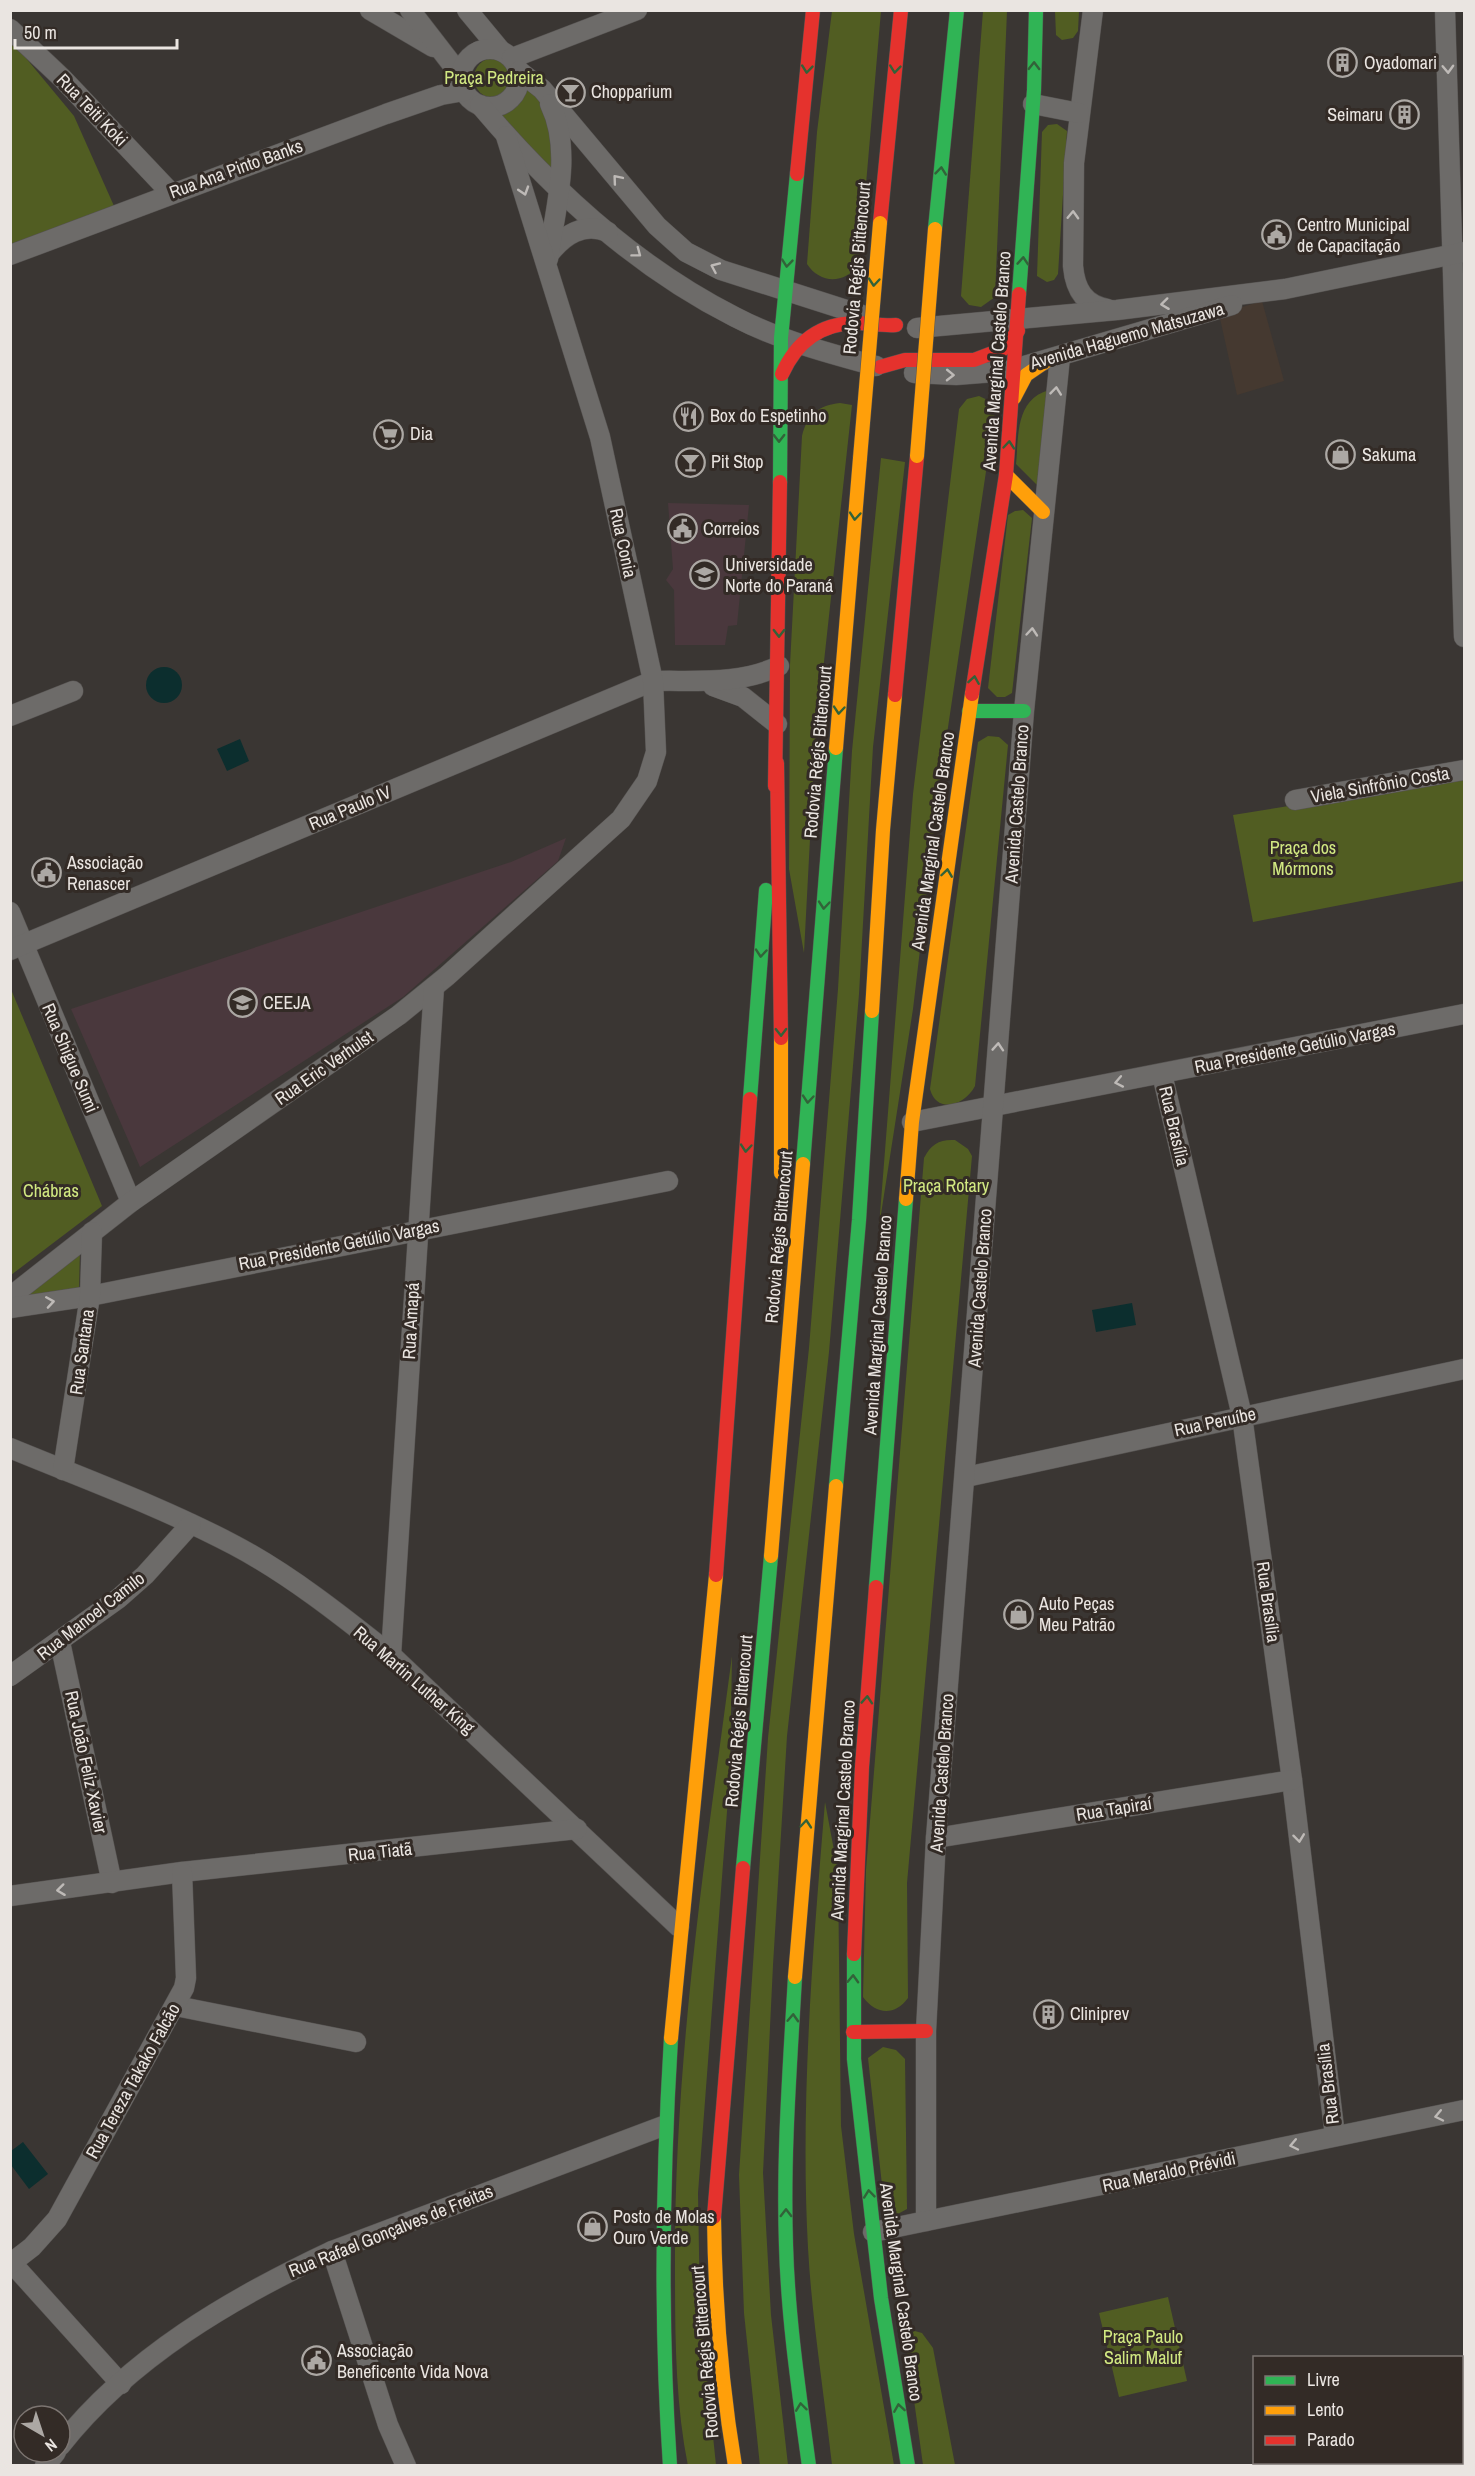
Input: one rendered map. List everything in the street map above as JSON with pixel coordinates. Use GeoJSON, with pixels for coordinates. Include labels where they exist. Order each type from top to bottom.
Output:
{"type":"FeatureCollection","features":[{"type":"Feature","properties":{"kind":"main road"},"geometry":{"type":"LineString","coordinates":[[780,1186],[783,1140],[777,724],[780,380],[790,341],[784,292],[813,10]]}},
{"type":"Feature","properties":{"kind":"main road","name":"Rodovia Régis Bittencourt"},"geometry":{"type":"LineString","coordinates":[[735,2466],[724,2399],[715,2300],[714,2199],[770,1569],[880,223],[901,10]]}},
{"type":"Feature","properties":{"kind":"main road"},"geometry":{"type":"LineString","coordinates":[[809,2466],[792,2336],[786,2245],[786,2148],[796,1938],[859,1220],[883,830],[935,230],[957,10]]}},
{"type":"Feature","properties":{"kind":"main road","name":"Avenida Marginal Castelo Branco"},"geometry":{"type":"LineString","coordinates":[[908,2466],[873,2232],[853,2032],[862,1767],[912,1122],[969,711],[1006,475],[1033,104],[1036,10]]}},
{"type":"Feature","properties":{"kind":"main road"},"geometry":{"type":"LineString","coordinates":[[790,341],[843,324],[878,327],[896,325]]}},
{"type":"Feature","properties":{"kind":"main road"},"geometry":{"type":"LineString","coordinates":[[880,367],[905,360],[974,360],[993,356],[1004,349],[1018,325]]}},
{"type":"Feature","properties":{"kind":"main road"},"geometry":{"type":"LineString","coordinates":[[1012,404],[1023,377],[1033,368],[1054,358]]}},
{"type":"Feature","properties":{"kind":"main road"},"geometry":{"type":"LineString","coordinates":[[1006,475],[1043,512]]}},
{"type":"Feature","properties":{"kind":"main road"},"geometry":{"type":"LineString","coordinates":[[969,711],[1024,711]]}},
{"type":"Feature","properties":{"kind":"main road"},"geometry":{"type":"LineString","coordinates":[[670,2466],[666,2422],[660,2232],[663,2126],[679,1927],[714,1600],[744,1174],[777,764]]}},
{"type":"Feature","properties":{"kind":"main road"},"geometry":{"type":"LineString","coordinates":[[761,1513],[770,1569]]}},
{"type":"Feature","properties":{"kind":"main road"},"geometry":{"type":"LineString","coordinates":[[853,2032],[926,2031]]}},
{"type":"Feature","properties":{"kind":"street"},"geometry":{"type":"LineString","coordinates":[[370,10],[441,51]]}},
{"type":"Feature","properties":{"kind":"street"},"geometry":{"type":"LineString","coordinates":[[410,10],[441,51],[474,102],[480,105],[498,106],[507,102],[518,88],[511,60],[492,48],[475,53],[468,59],[463,83]]}},
{"type":"Feature","properties":{"kind":"street","name":"Avenida Haguemo Matsuzawa"},"geometry":{"type":"LineString","coordinates":[[467,10],[511,60],[542,89],[657,226],[676,244],[712,267],[784,292],[896,325],[942,327],[1018,325],[1285,289],[1460,253]]}},
{"type":"Feature","properties":{"kind":"street"},"geometry":{"type":"LineString","coordinates":[[511,60],[637,10]]}},
{"type":"Feature","properties":{"kind":"street"},"geometry":{"type":"LineString","coordinates":[[1093,10],[1074,163],[1074,278],[1089,303],[1096,307],[1117,310]]}},
{"type":"Feature","properties":{"kind":"street"},"geometry":{"type":"LineString","coordinates":[[1445,10],[1460,253],[1464,638]]}},
{"type":"Feature","properties":{"kind":"street","name":"Rua Teiti Koki"},"geometry":{"type":"LineString","coordinates":[[10,29],[62,78],[171,193]]}},
{"type":"Feature","properties":{"kind":"street","name":"Rua Ana Pinto Banks"},"geometry":{"type":"LineString","coordinates":[[10,255],[171,193],[412,105],[463,83]]}},
{"type":"Feature","properties":{"kind":"street","name":"Rua Conia"},"geometry":{"type":"LineString","coordinates":[[542,89],[552,109],[560,142],[558,191],[548,259]]}},
{"type":"Feature","properties":{"kind":"street"},"geometry":{"type":"LineString","coordinates":[[1033,104],[1079,113]]}},
{"type":"Feature","properties":{"kind":"street","name":"Avenida Haguemo Matsuzawa"},"geometry":{"type":"LineString","coordinates":[[480,105],[558,191],[682,287],[735,317],[790,341],[880,367],[956,375],[994,374],[1285,289]]}},
{"type":"Feature","properties":{"kind":"street","name":"Rua Conia"},"geometry":{"type":"LineString","coordinates":[[506,136],[548,259],[600,437],[653,681],[656,752],[647,781],[621,819]]}},
{"type":"Feature","properties":{"kind":"street"},"geometry":{"type":"LineString","coordinates":[[548,259],[561,240],[579,230],[594,228],[611,233]]}},
{"type":"Feature","properties":{"kind":"street","name":"Avenida Castelo Branco"},"geometry":{"type":"LineString","coordinates":[[926,2221],[926,2031],[936,1838],[966,1477],[1024,711],[1043,512],[1054,358]]}},
{"type":"Feature","properties":{"kind":"street","name":"Rua Paulo IV"},"geometry":{"type":"LineString","coordinates":[[17,947],[653,681],[747,678],[779,666]]}},
{"type":"Feature","properties":{"kind":"street","name":"Rua Paulo IV"},"geometry":{"type":"LineString","coordinates":[[693,680],[743,696],[777,724]]}},
{"type":"Feature","properties":{"kind":"street"},"geometry":{"type":"LineString","coordinates":[[10,716],[73,691]]}},
{"type":"Feature","properties":{"kind":"street","name":"Viela Sinfrônio Costa"},"geometry":{"type":"LineString","coordinates":[[1295,800],[1464,770]]}},
{"type":"Feature","properties":{"kind":"street","name":"Rua Eric Verhulst"},"geometry":{"type":"LineString","coordinates":[[10,1297],[131,1202],[399,1015],[434,987],[621,819]]}},
{"type":"Feature","properties":{"kind":"street","name":"Rua Shigue Sumi"},"geometry":{"type":"LineString","coordinates":[[10,912],[17,947],[131,1202]]}},
{"type":"Feature","properties":{"kind":"street","name":"Rua Amapá"},"geometry":{"type":"LineString","coordinates":[[391,1655],[416,1229],[434,987]]}},
{"type":"Feature","properties":{"kind":"street","name":"Rua Presidente Getúlio Vargas"},"geometry":{"type":"LineString","coordinates":[[912,1122],[1464,1014]]}},
{"type":"Feature","properties":{"kind":"street","name":"Rua Brasília"},"geometry":{"type":"LineString","coordinates":[[1161,1074],[1242,1416],[1292,1780],[1335,2136]]}},
{"type":"Feature","properties":{"kind":"street","name":"Rua Presidente Getúlio Vargas"},"geometry":{"type":"LineString","coordinates":[[10,1308],[90,1296],[416,1229],[668,1181]]}},
{"type":"Feature","properties":{"kind":"street","name":"Rua Santana"},"geometry":{"type":"LineString","coordinates":[[63,1470],[90,1296],[92,1232]]}},
{"type":"Feature","properties":{"kind":"street","name":"Rua Peruíbe"},"geometry":{"type":"LineString","coordinates":[[966,1477],[1464,1369]]}},
{"type":"Feature","properties":{"kind":"street","name":"Rua Martin Luther King"},"geometry":{"type":"LineString","coordinates":[[10,1448],[191,1524],[241,1549],[275,1570],[391,1655],[679,1927]]}},
{"type":"Feature","properties":{"kind":"street","name":"Rua Manoel Camilo"},"geometry":{"type":"LineString","coordinates":[[10,1676],[60,1642],[145,1575],[191,1524]]}},
{"type":"Feature","properties":{"kind":"street","name":"Rua João Feliz Xavier"},"geometry":{"type":"LineString","coordinates":[[60,1642],[112,1883]]}},
{"type":"Feature","properties":{"kind":"street","name":"Rua Tapiraí"},"geometry":{"type":"LineString","coordinates":[[936,1838],[1292,1780]]}},
{"type":"Feature","properties":{"kind":"street","name":"Rua Tiatã"},"geometry":{"type":"LineString","coordinates":[[112,1883],[182,1872],[577,1829]]}},
{"type":"Feature","properties":{"kind":"street","name":"Rua Tereza Takako Falcão"},"geometry":{"type":"LineString","coordinates":[[11,2263],[32,2247],[57,2219],[176,2006],[186,1978],[182,1872]]}},
{"type":"Feature","properties":{"kind":"street"},"geometry":{"type":"LineString","coordinates":[[10,1896],[112,1883]]}},
{"type":"Feature","properties":{"kind":"street"},"geometry":{"type":"LineString","coordinates":[[176,2006],[356,2042]]}},
{"type":"Feature","properties":{"kind":"street","name":"Rua Meraldo Prévidi"},"geometry":{"type":"LineString","coordinates":[[873,2232],[1464,2110]]}},
{"type":"Feature","properties":{"kind":"street","name":"Rua Rafael Gonçalves de Freitas"},"geometry":{"type":"LineString","coordinates":[[72,2434],[121,2384],[200,2322],[282,2274],[332,2251],[663,2126]]}},
{"type":"Feature","properties":{"kind":"street"},"geometry":{"type":"LineString","coordinates":[[332,2251],[388,2425],[406,2466]]}},
{"type":"Feature","properties":{"kind":"street"},"geometry":{"type":"LineString","coordinates":[[11,2263],[121,2384]]}},
{"type":"Feature","properties":{"kind":"shaded area"},"geometry":{"type":"Polygon","coordinates":[[[1262,301],[1284,381],[1237,395],[1219,314],[1262,301]]]}},
{"type":"Feature","properties":{"kind":"shaded area","name":"Universidade Norte do Paraná"},"geometry":{"type":"Polygon","coordinates":[[[668,503],[749,505],[737,625],[728,626],[725,645],[675,645],[674,590],[666,580],[673,569],[668,503]]]}},
{"type":"Feature","properties":{"kind":"shaded area","name":"CEEJA"},"geometry":{"type":"Polygon","coordinates":[[[566,838],[558,861],[403,997],[140,1167],[71,1009],[511,862],[566,838]]]}},
{"type":"Feature","properties":{"kind":"green space"},"geometry":{"type":"Polygon","coordinates":[[[832,11],[881,11],[859,265],[846,276],[832,279],[818,275],[807,264],[817,132],[832,11]]]}},
{"type":"Feature","properties":{"kind":"green space"},"geometry":{"type":"Polygon","coordinates":[[[983,11],[1007,11],[995,297],[981,307],[969,305],[961,296],[983,11]]]}},
{"type":"Feature","properties":{"kind":"green space"},"geometry":{"type":"Polygon","coordinates":[[[1055,11],[1079,11],[1078,31],[1073,38],[1062,40],[1056,35],[1055,11]]]}},
{"type":"Feature","properties":{"kind":"green space"},"geometry":{"type":"Polygon","coordinates":[[[11,40],[74,116],[114,206],[11,246],[11,40]]]}},
{"type":"Feature","properties":{"kind":"green space","name":"Praça Pedreira"},"geometry":{"type":"Polygon","coordinates":[[[494,58],[508,64],[514,78],[508,92],[494,98],[480,92],[474,78],[480,64],[494,58]]]}},
{"type":"Feature","properties":{"kind":"green space"},"geometry":{"type":"Polygon","coordinates":[[[524,87],[539,94],[553,136],[551,175],[489,109],[512,104],[524,87]]]}},
{"type":"Feature","properties":{"kind":"green space"},"geometry":{"type":"Polygon","coordinates":[[[1057,124],[1067,131],[1058,274],[1054,280],[1047,282],[1037,276],[1042,132],[1048,125],[1057,124]]]}},
{"type":"Feature","properties":{"kind":"green space"},"geometry":{"type":"Polygon","coordinates":[[[1049,390],[1039,487],[1016,464],[1019,430],[1024,410],[1030,402],[1049,390]]]}},
{"type":"Feature","properties":{"kind":"green space"},"geometry":{"type":"Polygon","coordinates":[[[979,396],[996,404],[939,788],[913,1009],[879,1227],[913,794],[959,409],[967,399],[979,396]]]}},
{"type":"Feature","properties":{"kind":"green space"},"geometry":{"type":"Polygon","coordinates":[[[840,403],[852,405],[815,744],[804,953],[789,869],[790,665],[802,436],[807,422],[815,412],[826,406],[840,403]]]}},
{"type":"Feature","properties":{"kind":"green space"},"geometry":{"type":"Polygon","coordinates":[[[881,458],[905,462],[873,747],[859,994],[829,1352],[787,1736],[763,2173],[771,2315],[788,2465],[760,2466],[744,2313],[739,2175],[768,1738],[809,1348],[838,989],[852,751],[881,458]]]}},
{"type":"Feature","properties":{"kind":"green space"},"geometry":{"type":"Polygon","coordinates":[[[1023,510],[1032,518],[1012,693],[1005,697],[997,697],[988,688],[1008,515],[1023,510]]]}},
{"type":"Feature","properties":{"kind":"green space"},"geometry":{"type":"Polygon","coordinates":[[[988,736],[999,737],[1008,745],[975,1086],[965,1098],[958,1102],[945,1104],[934,1097],[930,1089],[978,742],[988,736]]]}},
{"type":"Feature","properties":{"kind":"green space","name":"Praça dos Mórmons"},"geometry":{"type":"Polygon","coordinates":[[[1464,778],[1464,881],[1253,922],[1233,815],[1464,778]]]}},
{"type":"Feature","properties":{"kind":"green space","name":"Chábras"},"geometry":{"type":"Polygon","coordinates":[[[10,987],[102,1206],[11,1275],[10,1275],[10,987]]]}},
{"type":"Feature","properties":{"kind":"green space","name":"Praça Rotary"},"geometry":{"type":"Polygon","coordinates":[[[955,1140],[968,1149],[972,1156],[907,1883],[908,1998],[897,2008],[886,2011],[874,2007],[863,1997],[866,1870],[924,1158],[936,1143],[955,1140]]]}},
{"type":"Feature","properties":{"kind":"green space"},"geometry":{"type":"Polygon","coordinates":[[[80,1248],[79,1291],[14,1301],[80,1248]]]}},
{"type":"Feature","properties":{"kind":"green space"},"geometry":{"type":"Polygon","coordinates":[[[732,1656],[730,1772],[698,2193],[700,2311],[716,2465],[688,2466],[680,2417],[676,2341],[676,2189],[680,2113],[693,1960],[732,1656]]]}},
{"type":"Feature","properties":{"kind":"green space"},"geometry":{"type":"Polygon","coordinates":[[[825,1802],[838,1872],[841,2126],[854,2234],[894,2465],[832,2465],[812,2302],[806,2193],[807,2081],[812,1969],[825,1802]]]}},
{"type":"Feature","properties":{"kind":"green space"},"geometry":{"type":"Polygon","coordinates":[[[883,2047],[896,2050],[905,2059],[907,2209],[894,2216],[885,2212],[868,2058],[883,2047]]]}},
{"type":"Feature","properties":{"kind":"green space","name":"Praça Paulo Salim Maluf"},"geometry":{"type":"Polygon","coordinates":[[[1168,2297],[1187,2381],[1119,2397],[1099,2313],[1168,2297]]]}},
{"type":"Feature","properties":{"kind":"green space"},"geometry":{"type":"Polygon","coordinates":[[[904,2328],[922,2333],[933,2348],[955,2465],[923,2465],[904,2328]]]}},
{"type":"Feature","properties":{"kind":"water"},"geometry":{"type":"Polygon","coordinates":[[[164,667],[177,672],[182,685],[177,698],[164,703],[151,698],[146,685],[151,672],[164,667]]]}},
{"type":"Feature","properties":{"kind":"water"},"geometry":{"type":"Polygon","coordinates":[[[240,739],[249,761],[227,771],[217,749],[240,739]]]}},
{"type":"Feature","properties":{"kind":"water"},"geometry":{"type":"Polygon","coordinates":[[[1132,1303],[1136,1325],[1096,1332],[1092,1310],[1132,1303]]]}},
{"type":"Feature","properties":{"kind":"water"},"geometry":{"type":"Polygon","coordinates":[[[23,2142],[48,2174],[29,2189],[11,2165],[11,2151],[23,2142]]]}},
{"type":"Feature","properties":{"kind":"traffic: fast"},"geometry":{"type":"LineString","coordinates":[[935,229],[957,10]]}},
{"type":"Feature","properties":{"kind":"traffic: fast"},"geometry":{"type":"LineString","coordinates":[[1019,294],[1034,90],[1036,10]]}},
{"type":"Feature","properties":{"kind":"traffic: fast"},"geometry":{"type":"LineString","coordinates":[[780,482],[781,338],[797,174]]}},
{"type":"Feature","properties":{"kind":"traffic: fast"},"geometry":{"type":"LineString","coordinates":[[969,711],[1024,711]]}},
{"type":"Feature","properties":{"kind":"traffic: fast"},"geometry":{"type":"LineString","coordinates":[[803,1164],[836,748]]}},
{"type":"Feature","properties":{"kind":"traffic: fast"},"geometry":{"type":"LineString","coordinates":[[750,1099],[766,890]]}},
{"type":"Feature","properties":{"kind":"traffic: fast"},"geometry":{"type":"LineString","coordinates":[[836,1486],[859,1220],[872,1011]]}},
{"type":"Feature","properties":{"kind":"traffic: fast"},"geometry":{"type":"LineString","coordinates":[[876,1587],[906,1199]]}},
{"type":"Feature","properties":{"kind":"traffic: fast"},"geometry":{"type":"LineString","coordinates":[[743,1868],[771,1556]]}},
{"type":"Feature","properties":{"kind":"traffic: fast"},"geometry":{"type":"LineString","coordinates":[[854,1954],[854,2059],[881,2298],[908,2466]]}},
{"type":"Feature","properties":{"kind":"traffic: fast"},"geometry":{"type":"LineString","coordinates":[[795,1977],[786,2144],[785,2211],[792,2328],[809,2466]]}},
{"type":"Feature","properties":{"kind":"traffic: fast"},"geometry":{"type":"LineString","coordinates":[[670,2466],[663,2252],[671,2038]]}},
{"type":"Feature","properties":{"kind":"traffic: slow"},"geometry":{"type":"LineString","coordinates":[[860,458],[880,223]]}},
{"type":"Feature","properties":{"kind":"traffic: slow"},"geometry":{"type":"LineString","coordinates":[[917,456],[935,229]]}},
{"type":"Feature","properties":{"kind":"traffic: slow"},"geometry":{"type":"LineString","coordinates":[[1014,398],[1026,375],[1048,360]]}},
{"type":"Feature","properties":{"kind":"traffic: slow"},"geometry":{"type":"LineString","coordinates":[[836,748],[860,458]]}},
{"type":"Feature","properties":{"kind":"traffic: slow"},"geometry":{"type":"LineString","coordinates":[[1006,475],[1043,512]]}},
{"type":"Feature","properties":{"kind":"traffic: slow"},"geometry":{"type":"LineString","coordinates":[[906,1199],[912,1122],[972,694]]}},
{"type":"Feature","properties":{"kind":"traffic: slow"},"geometry":{"type":"LineString","coordinates":[[872,1011],[883,830],[895,695]]}},
{"type":"Feature","properties":{"kind":"traffic: slow"},"geometry":{"type":"LineString","coordinates":[[781,1038],[781,1173]]}},
{"type":"Feature","properties":{"kind":"traffic: slow"},"geometry":{"type":"LineString","coordinates":[[771,1556],[803,1164]]}},
{"type":"Feature","properties":{"kind":"traffic: slow"},"geometry":{"type":"LineString","coordinates":[[795,1977],[836,1486]]}},
{"type":"Feature","properties":{"kind":"traffic: slow"},"geometry":{"type":"LineString","coordinates":[[671,2038],[716,1575]]}},
{"type":"Feature","properties":{"kind":"traffic: slow"},"geometry":{"type":"LineString","coordinates":[[714,2217],[720,2342],[735,2466]]}},
{"type":"Feature","properties":{"kind":"traffic: jam"},"geometry":{"type":"LineString","coordinates":[[797,174],[813,10]]}},
{"type":"Feature","properties":{"kind":"traffic: jam"},"geometry":{"type":"LineString","coordinates":[[880,223],[901,10]]}},
{"type":"Feature","properties":{"kind":"traffic: jam"},"geometry":{"type":"LineString","coordinates":[[972,694],[1006,475],[1019,294]]}},
{"type":"Feature","properties":{"kind":"traffic: jam"},"geometry":{"type":"LineString","coordinates":[[782,374],[794,353],[810,337],[820,331],[841,324],[896,325]]}},
{"type":"Feature","properties":{"kind":"traffic: jam"},"geometry":{"type":"LineString","coordinates":[[880,367],[905,360],[974,360],[1003,349],[1018,331]]}},
{"type":"Feature","properties":{"kind":"traffic: jam"},"geometry":{"type":"LineString","coordinates":[[895,695],[917,456]]}},
{"type":"Feature","properties":{"kind":"traffic: jam"},"geometry":{"type":"LineString","coordinates":[[775,786],[780,482]]}},
{"type":"Feature","properties":{"kind":"traffic: jam"},"geometry":{"type":"LineString","coordinates":[[777,763],[781,1038]]}},
{"type":"Feature","properties":{"kind":"traffic: jam"},"geometry":{"type":"LineString","coordinates":[[716,1575],[750,1099]]}},
{"type":"Feature","properties":{"kind":"traffic: jam"},"geometry":{"type":"LineString","coordinates":[[854,1954],[862,1767],[876,1587]]}},
{"type":"Feature","properties":{"kind":"traffic: jam"},"geometry":{"type":"LineString","coordinates":[[714,2217],[743,1868]]}},
{"type":"Feature","properties":{"kind":"traffic: jam"},"geometry":{"type":"LineString","coordinates":[[853,2032],[926,2031]]}},
{"type":"Feature","properties":{"kind":"place","name":"Oyadomari"},"geometry":{"type":"Point","coordinates":[1343,63]}},
{"type":"Feature","properties":{"kind":"place","name":"Chopparium"},"geometry":{"type":"Point","coordinates":[570,92]}},
{"type":"Feature","properties":{"kind":"place","name":"Seimaru"},"geometry":{"type":"Point","coordinates":[1404,115]}},
{"type":"Feature","properties":{"kind":"place","name":"Centro Municipal de Capacitação"},"geometry":{"type":"Point","coordinates":[1276,235]}},
{"type":"Feature","properties":{"kind":"place","name":"Box do Espetinho"},"geometry":{"type":"Point","coordinates":[689,416]}},
{"type":"Feature","properties":{"kind":"place","name":"Dia"},"geometry":{"type":"Point","coordinates":[389,434]}},
{"type":"Feature","properties":{"kind":"place","name":"Sakuma"},"geometry":{"type":"Point","coordinates":[1341,455]}},
{"type":"Feature","properties":{"kind":"place","name":"Pit Stop"},"geometry":{"type":"Point","coordinates":[690,462]}},
{"type":"Feature","properties":{"kind":"place","name":"Correios"},"geometry":{"type":"Point","coordinates":[682,529]}},
{"type":"Feature","properties":{"kind":"place","name":"Universidade Norte do Paraná"},"geometry":{"type":"Point","coordinates":[704,575]}},
{"type":"Feature","properties":{"kind":"place","name":"Associação Renascer"},"geometry":{"type":"Point","coordinates":[46,873]}},
{"type":"Feature","properties":{"kind":"place","name":"CEEJA"},"geometry":{"type":"Point","coordinates":[242,1003]}},
{"type":"Feature","properties":{"kind":"place","name":"Auto Peças Meu Patrão"},"geometry":{"type":"Point","coordinates":[1018,1614]}},
{"type":"Feature","properties":{"kind":"place","name":"Cliniprev"},"geometry":{"type":"Point","coordinates":[1049,2014]}},
{"type":"Feature","properties":{"kind":"place","name":"Posto de Molas Ouro Verde"},"geometry":{"type":"Point","coordinates":[592,2227]}},
{"type":"Feature","properties":{"kind":"place","name":"Associação Beneficente Vida Nova"},"geometry":{"type":"Point","coordinates":[316,2361]}}]}
